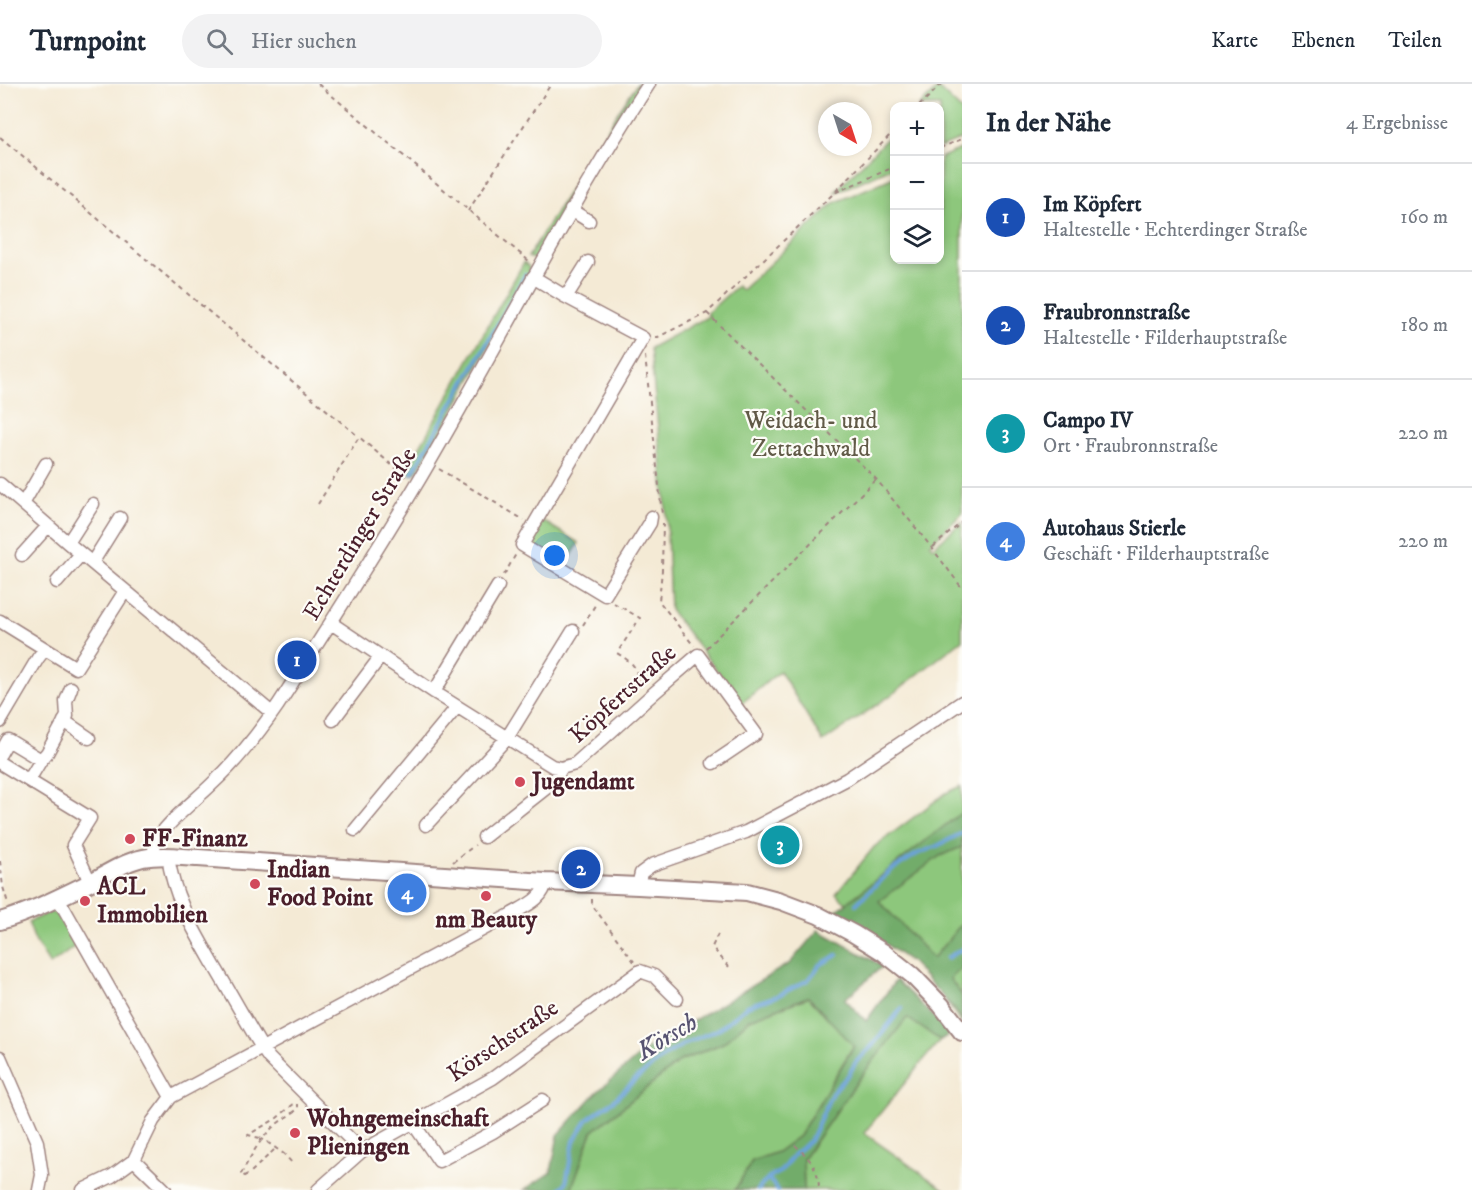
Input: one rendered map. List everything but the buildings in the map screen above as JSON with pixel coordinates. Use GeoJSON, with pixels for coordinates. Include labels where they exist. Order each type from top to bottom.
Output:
{"type":"FeatureCollection","features":[{"type":"Feature","properties":{"kind":"main road"},"geometry":{"type":"LineString","coordinates":[[6,919],[58,898],[134,861],[161,856],[545,882],[747,892],[781,901],[818,915],[883,952],[912,975],[941,1005],[962,1032]]}},
{"type":"Feature","properties":{"kind":"street","name":"Echterdinger Straße"},"geometry":{"type":"LineString","coordinates":[[161,856],[154,845],[159,836],[228,768],[272,713],[331,623],[416,485],[571,210],[649,84]]}},
{"type":"Feature","properties":{"kind":"street"},"geometry":{"type":"LineString","coordinates":[[571,210],[589,221]]}},
{"type":"Feature","properties":{"kind":"street"},"geometry":{"type":"LineString","coordinates":[[566,297],[588,262]]}},
{"type":"Feature","properties":{"kind":"street"},"geometry":{"type":"LineString","coordinates":[[536,272],[566,297],[643,338],[522,545],[606,597],[605,595],[650,523],[651,517]]}},
{"type":"Feature","properties":{"kind":"street"},"geometry":{"type":"LineString","coordinates":[[23,504],[46,464]]}},
{"type":"Feature","properties":{"kind":"street"},"geometry":{"type":"LineString","coordinates":[[0,484],[272,713]]}},
{"type":"Feature","properties":{"kind":"street"},"geometry":{"type":"LineString","coordinates":[[68,543],[93,504]]}},
{"type":"Feature","properties":{"kind":"street"},"geometry":{"type":"LineString","coordinates":[[92,563],[120,518]]}},
{"type":"Feature","properties":{"kind":"street"},"geometry":{"type":"LineString","coordinates":[[22,555],[48,526]]}},
{"type":"Feature","properties":{"kind":"street"},"geometry":{"type":"LineString","coordinates":[[57,582],[81,554]]}},
{"type":"Feature","properties":{"kind":"street"},"geometry":{"type":"LineString","coordinates":[[434,692],[498,586]]}},
{"type":"Feature","properties":{"kind":"street"},"geometry":{"type":"LineString","coordinates":[[0,621],[76,668],[125,591]]}},
{"type":"Feature","properties":{"kind":"street","name":"Köpfertstraße"},"geometry":{"type":"LineString","coordinates":[[331,623],[457,707],[552,766],[561,768],[575,764],[698,655],[756,734],[712,763]]}},
{"type":"Feature","properties":{"kind":"street"},"geometry":{"type":"LineString","coordinates":[[426,825],[507,738],[573,631]]}},
{"type":"Feature","properties":{"kind":"street"},"geometry":{"type":"LineString","coordinates":[[0,722],[45,649]]}},
{"type":"Feature","properties":{"kind":"street"},"geometry":{"type":"LineString","coordinates":[[333,720],[381,656]]}},
{"type":"Feature","properties":{"kind":"street"},"geometry":{"type":"LineString","coordinates":[[29,780],[67,716],[66,701],[71,688]]}},
{"type":"Feature","properties":{"kind":"street"},"geometry":{"type":"LineString","coordinates":[[638,886],[641,873],[652,865],[746,832],[847,779],[962,702]]}},
{"type":"Feature","properties":{"kind":"street"},"geometry":{"type":"LineString","coordinates":[[355,830],[457,707]]}},
{"type":"Feature","properties":{"kind":"street"},"geometry":{"type":"LineString","coordinates":[[64,722],[88,738]]}},
{"type":"Feature","properties":{"kind":"street"},"geometry":{"type":"LineString","coordinates":[[0,754],[8,740],[41,759]]}},
{"type":"Feature","properties":{"kind":"street"},"geometry":{"type":"LineString","coordinates":[[0,763],[90,818],[73,845],[90,882]]}},
{"type":"Feature","properties":{"kind":"street"},"geometry":{"type":"LineString","coordinates":[[484,837],[555,782],[561,768]]}},
{"type":"Feature","properties":{"kind":"street"},"geometry":{"type":"LineString","coordinates":[[161,856],[194,932],[262,1048],[269,1058],[362,1151]]}},
{"type":"Feature","properties":{"kind":"street"},"geometry":{"type":"LineString","coordinates":[[83,1190],[112,1176],[134,1160],[153,1121],[171,1097],[510,915],[540,896],[545,889],[545,882]]}},
{"type":"Feature","properties":{"kind":"street"},"geometry":{"type":"LineString","coordinates":[[58,898],[171,1097]]}},
{"type":"Feature","properties":{"kind":"street"},"geometry":{"type":"LineString","coordinates":[[640,971],[654,976],[677,999]]}},
{"type":"Feature","properties":{"kind":"street","name":"Körschstraße"},"geometry":{"type":"LineString","coordinates":[[318,1190],[362,1151],[493,1078],[640,971]]}},
{"type":"Feature","properties":{"kind":"street"},"geometry":{"type":"LineString","coordinates":[[0,1057],[37,1142],[42,1175],[39,1190]]}},
{"type":"Feature","properties":{"kind":"street"},"geometry":{"type":"LineString","coordinates":[[413,1123],[439,1161],[493,1132],[543,1100]]}},
{"type":"Feature","properties":{"kind":"street"},"geometry":{"type":"LineString","coordinates":[[134,1160],[165,1190]]}},
{"type":"Feature","properties":{"kind":"path"},"geometry":{"type":"LineString","coordinates":[[318,84],[536,272]]}},
{"type":"Feature","properties":{"kind":"path"},"geometry":{"type":"LineString","coordinates":[[468,211],[551,84]]}},
{"type":"Feature","properties":{"kind":"path"},"geometry":{"type":"LineString","coordinates":[[923,102],[942,84]]}},
{"type":"Feature","properties":{"kind":"path"},"geometry":{"type":"LineString","coordinates":[[876,479],[698,655],[694,646],[659,601],[663,546],[662,500],[643,338],[658,337],[707,313],[834,193],[890,135]]}},
{"type":"Feature","properties":{"kind":"path"},"geometry":{"type":"LineString","coordinates":[[0,137],[416,485]]}},
{"type":"Feature","properties":{"kind":"path"},"geometry":{"type":"LineString","coordinates":[[944,146],[962,139]]}},
{"type":"Feature","properties":{"kind":"path"},"geometry":{"type":"LineString","coordinates":[[834,193],[890,169]]}},
{"type":"Feature","properties":{"kind":"path"},"geometry":{"type":"LineString","coordinates":[[707,313],[876,479],[962,588]]}},
{"type":"Feature","properties":{"kind":"path"},"geometry":{"type":"LineString","coordinates":[[318,504],[359,437]]}},
{"type":"Feature","properties":{"kind":"path"},"geometry":{"type":"LineString","coordinates":[[428,464],[533,525]]}},
{"type":"Feature","properties":{"kind":"path"},"geometry":{"type":"LineString","coordinates":[[932,548],[962,522]]}},
{"type":"Feature","properties":{"kind":"path"},"geometry":{"type":"LineString","coordinates":[[498,586],[522,545]]}},
{"type":"Feature","properties":{"kind":"path"},"geometry":{"type":"LineString","coordinates":[[573,631],[576,628],[580,630],[606,597],[640,618],[618,653],[636,668],[636,680],[654,693]]}},
{"type":"Feature","properties":{"kind":"path"},"geometry":{"type":"LineString","coordinates":[[452,876],[453,862],[484,837]]}},
{"type":"Feature","properties":{"kind":"path"},"geometry":{"type":"LineString","coordinates":[[0,861],[6,919]]}},
{"type":"Feature","properties":{"kind":"path"},"geometry":{"type":"LineString","coordinates":[[591,884],[592,905],[640,971]]}},
{"type":"Feature","properties":{"kind":"path"},"geometry":{"type":"LineString","coordinates":[[718,934],[712,947],[729,967]]}},
{"type":"Feature","properties":{"kind":"path"},"geometry":{"type":"LineString","coordinates":[[274,1150],[250,1173],[242,1177],[241,1174],[258,1145],[270,1130],[298,1109],[297,1102],[277,1118],[248,1135],[260,1138],[267,1142],[284,1154],[293,1164]]}},
{"type":"Feature","properties":{"kind":"path"},"geometry":{"type":"LineString","coordinates":[[795,1145],[815,1166],[819,1179],[819,1190]]}},
{"type":"Feature","properties":{"kind":"green space"},"geometry":{"type":"Polygon","coordinates":[[[637,84],[643,84],[569,202],[538,257],[534,259],[528,257],[620,109],[637,84]]]}},
{"type":"Feature","properties":{"kind":"green space"},"geometry":{"type":"Polygon","coordinates":[[[938,88],[962,111],[962,139],[944,146],[944,102],[923,102],[938,88]]]}},
{"type":"Feature","properties":{"kind":"green space"},"geometry":{"type":"Polygon","coordinates":[[[890,135],[890,169],[834,193],[872,156],[890,135]]]}},
{"type":"Feature","properties":{"kind":"green space","name":"Weidach- und Zettachwald"},"geometry":{"type":"Polygon","coordinates":[[[962,148],[962,514],[930,544],[933,547],[962,522],[962,640],[894,693],[823,742],[780,671],[742,703],[670,610],[666,509],[650,348],[709,316],[707,313],[737,286],[742,290],[834,203],[890,179],[890,264],[944,264],[944,156],[962,148]]]}},
{"type":"Feature","properties":{"kind":"green space"},"geometry":{"type":"Polygon","coordinates":[[[524,262],[529,267],[529,275],[449,418],[416,473],[412,475],[405,473],[524,262]]]}},
{"type":"Feature","properties":{"kind":"green space"},"geometry":{"type":"Polygon","coordinates":[[[538,518],[579,543],[563,570],[522,545],[538,518]]]}},
{"type":"Feature","properties":{"kind":"green space"},"geometry":{"type":"Polygon","coordinates":[[[962,786],[962,1024],[931,980],[836,894],[874,847],[946,793],[962,786]]]}},
{"type":"Feature","properties":{"kind":"green space"},"geometry":{"type":"Polygon","coordinates":[[[962,812],[962,847],[940,856],[879,901],[933,958],[962,923],[962,968],[950,979],[962,995],[962,1020],[912,963],[866,930],[834,913],[962,812]]]}},
{"type":"Feature","properties":{"kind":"green space"},"geometry":{"type":"Polygon","coordinates":[[[50,912],[64,921],[78,944],[50,965],[35,941],[28,922],[50,912]]]}},
{"type":"Feature","properties":{"kind":"green space"},"geometry":{"type":"Polygon","coordinates":[[[818,930],[883,966],[845,999],[866,1021],[896,980],[951,1034],[940,1040],[907,1018],[859,1079],[803,1159],[804,1190],[735,1190],[752,1161],[777,1152],[799,1136],[854,1046],[808,997],[750,1019],[723,1043],[680,1061],[592,1132],[571,1190],[524,1190],[551,1172],[558,1135],[597,1092],[649,1047],[790,963],[818,930]]]}},
{"type":"Feature","properties":{"kind":"green space"},"geometry":{"type":"Polygon","coordinates":[[[809,997],[854,1045],[799,1136],[777,1152],[752,1161],[735,1190],[571,1190],[592,1132],[680,1061],[723,1043],[750,1019],[809,997]]]}},
{"type":"Feature","properties":{"kind":"green space"},"geometry":{"type":"Polygon","coordinates":[[[907,1017],[940,1040],[864,1133],[945,1190],[804,1190],[803,1159],[859,1079],[907,1017]]]}},
{"type":"Feature","properties":{"kind":"waterway"},"geometry":{"type":"LineString","coordinates":[[412,473],[525,275]]}},
{"type":"Feature","properties":{"kind":"waterway","name":"Körsch"},"geometry":{"type":"LineString","coordinates":[[856,904],[890,871],[917,854],[962,833]]}},
{"type":"Feature","properties":{"kind":"waterway"},"geometry":{"type":"LineString","coordinates":[[947,958],[962,949]]}},
{"type":"Feature","properties":{"kind":"waterway","name":"Körsch"},"geometry":{"type":"LineString","coordinates":[[559,1190],[566,1183],[574,1141],[588,1119],[613,1101],[667,1054],[719,1029],[747,1006],[777,996],[808,980],[820,965],[837,955]]}},
{"type":"Feature","properties":{"kind":"waterway"},"geometry":{"type":"LineString","coordinates":[[758,1190],[768,1178],[781,1171],[794,1154],[810,1141],[832,1093],[902,1008]]}},
{"type":"Feature","properties":{"kind":"waterway"},"geometry":{"type":"LineString","coordinates":[[768,1178],[778,1190]]}},
{"type":"Feature","properties":{"kind":"place","name":"Im Köpfert"},"geometry":{"type":"Point","coordinates":[297,660]}},
{"type":"Feature","properties":{"kind":"place","name":"Jugendamt"},"geometry":{"type":"Point","coordinates":[520,782]}},
{"type":"Feature","properties":{"kind":"place","name":"FF-Finanz"},"geometry":{"type":"Point","coordinates":[130,839]}},
{"type":"Feature","properties":{"kind":"place","name":"Campo IV"},"geometry":{"type":"Point","coordinates":[780,845]}},
{"type":"Feature","properties":{"kind":"place","name":"Fraubronnstraße"},"geometry":{"type":"Point","coordinates":[581,869]}},
{"type":"Feature","properties":{"kind":"place","name":"Indian Food Point"},"geometry":{"type":"Point","coordinates":[255,884]}},
{"type":"Feature","properties":{"kind":"place","name":"Autohaus Stierle"},"geometry":{"type":"Point","coordinates":[407,893]}},
{"type":"Feature","properties":{"kind":"place","name":"nm Beauty"},"geometry":{"type":"Point","coordinates":[486,896]}},
{"type":"Feature","properties":{"kind":"place","name":"ACL Immobilien"},"geometry":{"type":"Point","coordinates":[85,901]}},
{"type":"Feature","properties":{"kind":"place","name":"Wohngemeinschaft Plieningen"},"geometry":{"type":"Point","coordinates":[295,1133]}}]}
